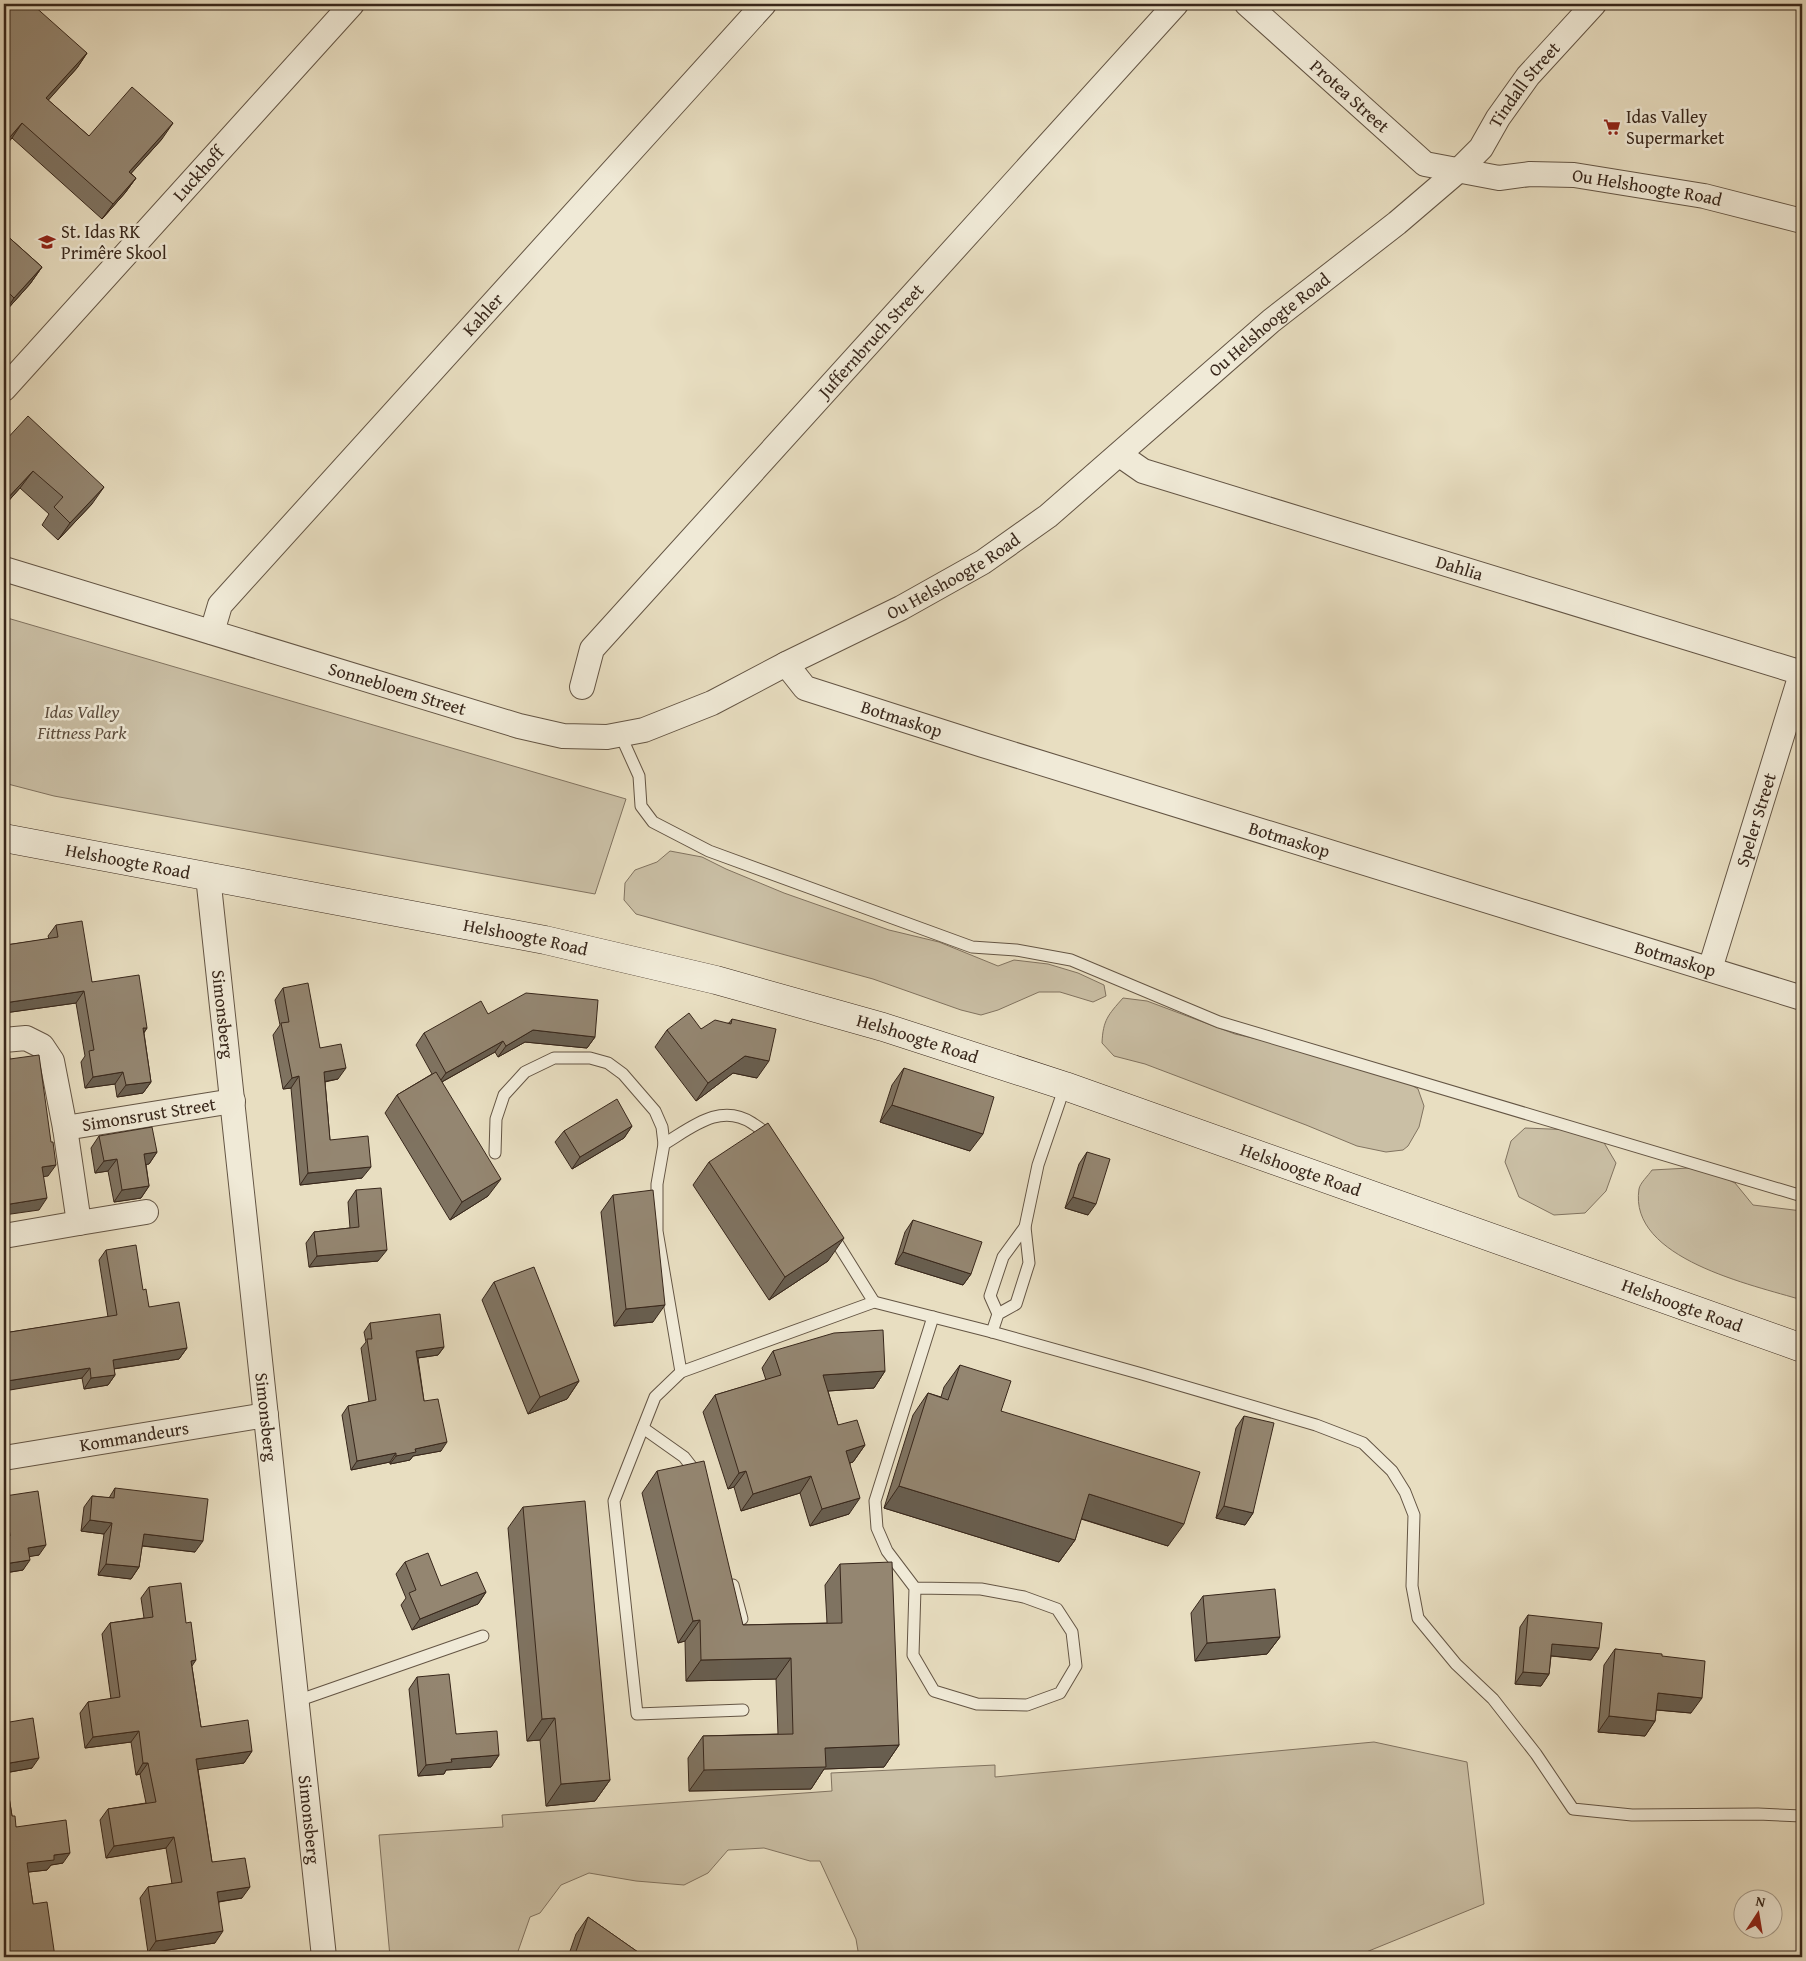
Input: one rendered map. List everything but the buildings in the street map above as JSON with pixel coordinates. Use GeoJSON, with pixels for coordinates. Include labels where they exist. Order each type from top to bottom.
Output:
{"type":"FeatureCollection","features":[{"type":"Feature","properties":{"kind":"main road","name":"Helshoogte Road"},"geometry":{"type":"LineString","coordinates":[[5,839],[545,940],[716,980],[883,1027],[1065,1086],[1802,1348]]}},
{"type":"Feature","properties":{"kind":"street","name":"Luckhoff"},"geometry":{"type":"LineString","coordinates":[[4,389],[352,4]]}},
{"type":"Feature","properties":{"kind":"street","name":"Kahler"},"geometry":{"type":"LineString","coordinates":[[212,632],[220,605],[764,4]]}},
{"type":"Feature","properties":{"kind":"street","name":"Juffernbruch Street"},"geometry":{"type":"LineString","coordinates":[[582,686],[592,649],[1176,4]]}},
{"type":"Feature","properties":{"kind":"street","name":"Protea Street"},"geometry":{"type":"LineString","coordinates":[[1247,4],[1424,164],[1459,170]]}},
{"type":"Feature","properties":{"kind":"street","name":"Tindall Street"},"geometry":{"type":"LineString","coordinates":[[1459,170],[1481,148],[1498,118],[1528,76],[1594,4]]}},
{"type":"Feature","properties":{"kind":"street","name":"Ou Helshoogte Road"},"geometry":{"type":"LineString","coordinates":[[786,664],[901,608],[983,562],[1048,516],[1271,321],[1397,223],[1459,170],[1499,178],[1530,174],[1574,175],[1704,196],[1802,221]]}},
{"type":"Feature","properties":{"kind":"street","name":"Dahlia"},"geometry":{"type":"LineString","coordinates":[[1120,455],[1143,471],[1802,672]]}},
{"type":"Feature","properties":{"kind":"street","name":"Sonnebloem Street"},"geometry":{"type":"LineString","coordinates":[[4,568],[519,726],[563,736],[607,737],[644,730],[712,703],[786,664]]}},
{"type":"Feature","properties":{"kind":"street","name":"Botmaskop"},"geometry":{"type":"LineString","coordinates":[[786,664],[805,688],[983,745],[1802,998]]}},
{"type":"Feature","properties":{"kind":"street","name":"Speler Street"},"geometry":{"type":"LineString","coordinates":[[1710,970],[1802,672]]}},
{"type":"Feature","properties":{"kind":"street","name":"Simonsberg"},"geometry":{"type":"LineString","coordinates":[[208,876],[324,1957]]}},
{"type":"Feature","properties":{"kind":"street","name":"Simonsrust Street"},"geometry":{"type":"LineString","coordinates":[[4,1040],[26,1038],[42,1046],[52,1061],[65,1128],[79,1223]]}},
{"type":"Feature","properties":{"kind":"street","name":"Simonsrust Street"},"geometry":{"type":"LineString","coordinates":[[65,1128],[233,1101]]}},
{"type":"Feature","properties":{"kind":"street"},"geometry":{"type":"LineString","coordinates":[[4,1236],[146,1212]]}},
{"type":"Feature","properties":{"kind":"street","name":"Kommandeurs"},"geometry":{"type":"LineString","coordinates":[[4,1458],[266,1415]]}},
{"type":"Feature","properties":{"kind":"lane"},"geometry":{"type":"LineString","coordinates":[[620,734],[639,776],[641,806],[653,822],[709,851],[972,947],[1016,950],[1071,960],[1219,1022],[1802,1196]]}},
{"type":"Feature","properties":{"kind":"lane"},"geometry":{"type":"LineString","coordinates":[[495,1153],[496,1119],[504,1095],[525,1072],[554,1058],[590,1058],[608,1063],[623,1074],[655,1111],[662,1127],[664,1144],[657,1184],[657,1231],[680,1372]]}},
{"type":"Feature","properties":{"kind":"lane"},"geometry":{"type":"LineString","coordinates":[[998,1314],[1016,1304],[1029,1263],[1026,1227],[1038,1165],[1065,1086]]}},
{"type":"Feature","properties":{"kind":"lane"},"geometry":{"type":"LineString","coordinates":[[664,1144],[698,1123],[714,1116],[734,1115],[749,1121],[766,1133],[775,1144]]}},
{"type":"Feature","properties":{"kind":"lane"},"geometry":{"type":"LineString","coordinates":[[827,1227],[874,1302]]}},
{"type":"Feature","properties":{"kind":"lane"},"geometry":{"type":"LineString","coordinates":[[992,1332],[998,1314],[990,1296],[1003,1257],[1026,1227]]}},
{"type":"Feature","properties":{"kind":"lane"},"geometry":{"type":"LineString","coordinates":[[742,1710],[637,1714],[614,1500],[655,1397],[680,1372],[874,1302],[992,1332],[1316,1425],[1363,1443],[1392,1471],[1405,1492],[1414,1515],[1412,1586],[1418,1618],[1456,1664],[1493,1699],[1536,1754],[1573,1809],[1632,1816],[1758,1814],[1802,1816]]}},
{"type":"Feature","properties":{"kind":"lane"},"geometry":{"type":"LineString","coordinates":[[915,1588],[980,1589],[1024,1598],[1057,1609],[1072,1632],[1076,1666],[1060,1693],[1027,1706],[977,1704],[934,1691],[914,1655],[915,1588],[887,1551],[877,1528],[875,1501],[933,1317]]}},
{"type":"Feature","properties":{"kind":"lane"},"geometry":{"type":"LineString","coordinates":[[643,1428],[684,1457],[697,1472],[704,1485]]}},
{"type":"Feature","properties":{"kind":"lane"},"geometry":{"type":"LineString","coordinates":[[730,1573],[742,1619]]}},
{"type":"Feature","properties":{"kind":"lane"},"geometry":{"type":"LineString","coordinates":[[297,1701],[483,1636]]}},
{"type":"Feature","properties":{"kind":"green space","name":"Idas Valley Fittness Park"},"geometry":{"type":"Polygon","coordinates":[[[4,617],[626,799],[595,894],[54,796],[4,783],[4,617]]]}},
{"type":"Feature","properties":{"kind":"green space"},"geometry":{"type":"Polygon","coordinates":[[[670,851],[702,857],[784,893],[889,930],[939,942],[998,966],[1014,960],[1048,964],[1078,973],[1104,985],[1106,996],[1093,1002],[1060,992],[1039,992],[998,1010],[981,1015],[961,1010],[873,979],[636,914],[624,900],[625,883],[635,870],[657,862],[670,851]]]}},
{"type":"Feature","properties":{"kind":"green space"},"geometry":{"type":"Polygon","coordinates":[[[1123,998],[1147,1001],[1235,1034],[1270,1042],[1405,1081],[1418,1089],[1424,1106],[1419,1127],[1408,1146],[1403,1150],[1386,1152],[1357,1146],[1145,1064],[1114,1056],[1102,1043],[1103,1035],[1107,1018],[1123,998]]]}},
{"type":"Feature","properties":{"kind":"green space"},"geometry":{"type":"Polygon","coordinates":[[[1525,1128],[1574,1130],[1603,1141],[1616,1163],[1606,1191],[1585,1213],[1554,1215],[1519,1197],[1505,1162],[1511,1141],[1525,1128]]]}},
{"type":"Feature","properties":{"kind":"green space"},"geometry":{"type":"Polygon","coordinates":[[[1689,1168],[1714,1173],[1735,1183],[1753,1205],[1802,1211],[1802,1300],[1726,1277],[1698,1265],[1673,1251],[1653,1234],[1641,1213],[1639,1189],[1641,1184],[1652,1170],[1689,1168]]]}},
{"type":"Feature","properties":{"kind":"green space"},"geometry":{"type":"Polygon","coordinates":[[[1374,1742],[1467,1762],[1484,1904],[1354,1957],[859,1957],[856,1939],[820,1861],[810,1861],[764,1848],[728,1850],[708,1873],[684,1885],[636,1881],[589,1873],[561,1885],[540,1913],[530,1917],[516,1957],[390,1957],[379,1835],[503,1827],[502,1815],[832,1791],[831,1773],[995,1765],[995,1777],[1374,1742]]]}},
{"type":"Feature","properties":{"kind":"place","name":"Idas Valley Supermarket"},"geometry":{"type":"Point","coordinates":[1612,127]}},
{"type":"Feature","properties":{"kind":"place","name":"St. Idas RK Primêre Skool"},"geometry":{"type":"Point","coordinates":[47,242]}}]}
